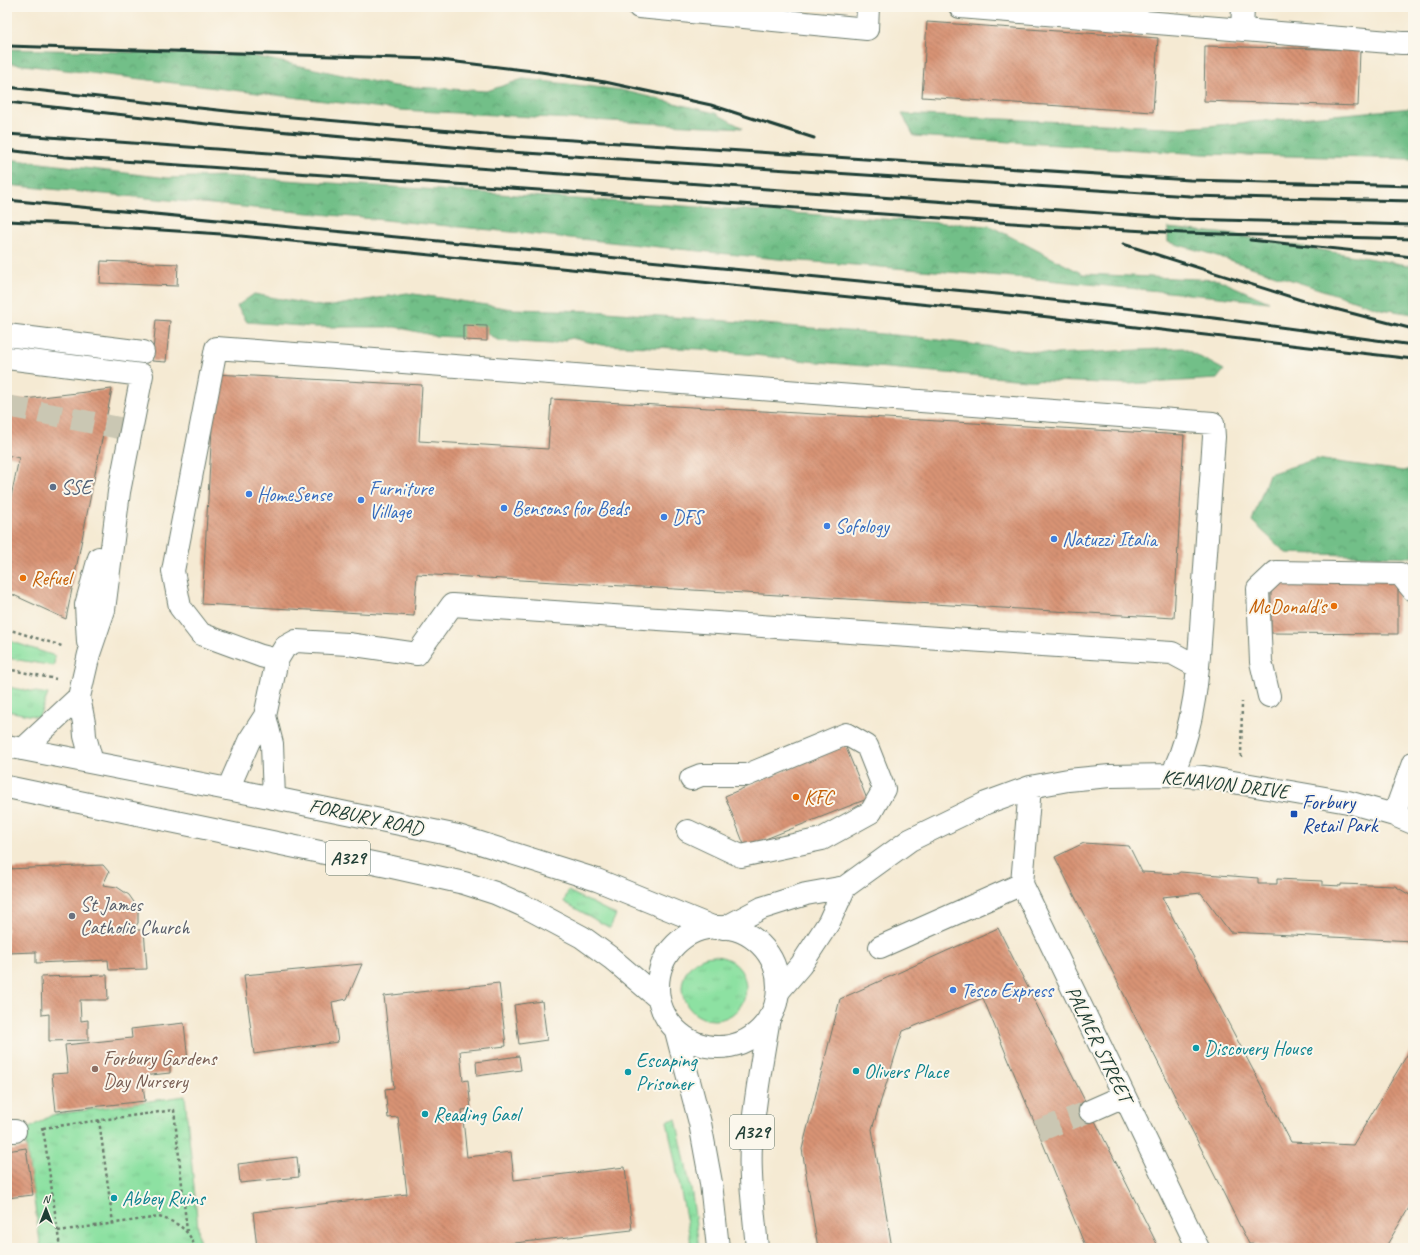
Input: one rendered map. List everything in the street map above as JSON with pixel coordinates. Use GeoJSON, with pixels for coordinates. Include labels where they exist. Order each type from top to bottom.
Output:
{"type":"FeatureCollection","features":[{"type":"Feature","properties":{"kind":"main road"},"geometry":{"type":"LineString","coordinates":[[639,7],[867,29],[868,7]]}},
{"type":"Feature","properties":{"kind":"main road"},"geometry":{"type":"LineString","coordinates":[[960,7],[1175,16],[1242,30],[1413,43]]}},
{"type":"Feature","properties":{"kind":"main road"},"geometry":{"type":"LineString","coordinates":[[1242,30],[1243,7]]}},
{"type":"Feature","properties":{"kind":"main road"},"geometry":{"type":"LineString","coordinates":[[7,335],[143,352]]}},
{"type":"Feature","properties":{"kind":"main road"},"geometry":{"type":"LineString","coordinates":[[277,660],[261,656],[201,634],[180,607],[172,571],[216,348],[1213,423],[1214,437],[1198,667],[1190,723],[1172,775]]}},
{"type":"Feature","properties":{"kind":"main road"},"geometry":{"type":"LineString","coordinates":[[7,358],[142,375],[119,492],[104,610],[89,654],[81,691],[85,736],[92,762]]}},
{"type":"Feature","properties":{"kind":"main road"},"geometry":{"type":"LineString","coordinates":[[1269,696],[1261,662],[1258,589],[1276,572],[1400,574],[1413,590]]}},
{"type":"Feature","properties":{"kind":"main road"},"geometry":{"type":"LineString","coordinates":[[228,789],[249,741],[265,716],[277,660],[285,647],[296,641],[348,644],[418,654],[452,606],[1172,653],[1198,667]]}},
{"type":"Feature","properties":{"kind":"main road"},"geometry":{"type":"LineString","coordinates":[[15,747],[81,691]]}},
{"type":"Feature","properties":{"kind":"main road"},"geometry":{"type":"LineString","coordinates":[[265,716],[272,744],[274,798]]}},
{"type":"Feature","properties":{"kind":"main road"},"geometry":{"type":"LineString","coordinates":[[688,831],[741,856],[822,839],[871,812],[884,789],[867,746],[846,734],[747,775],[701,775],[691,779]]}},
{"type":"Feature","properties":{"kind":"main road","name":"FORBURY ROAD"},"geometry":{"type":"LineString","coordinates":[[15,747],[458,836],[597,880],[719,928]]}},
{"type":"Feature","properties":{"kind":"main road"},"geometry":{"type":"LineString","coordinates":[[1403,819],[1413,763]]}},
{"type":"Feature","properties":{"kind":"main road","name":"KENAVON DRIVE"},"geometry":{"type":"LineString","coordinates":[[719,928],[762,908],[806,894],[845,887],[910,840],[986,803],[1030,788],[1068,780],[1110,776],[1172,775],[1204,777],[1348,802],[1403,819]]}},
{"type":"Feature","properties":{"kind":"main road","name":"A329"},"geometry":{"type":"LineString","coordinates":[[7,787],[392,866],[464,883],[495,893],[522,905],[582,937],[611,958],[659,999]]}},
{"type":"Feature","properties":{"kind":"main road"},"geometry":{"type":"LineString","coordinates":[[880,947],[1022,884],[1030,788]]}},
{"type":"Feature","properties":{"kind":"main road","name":"PALMER STREET"},"geometry":{"type":"LineString","coordinates":[[1022,884],[1198,1248]]}},
{"type":"Feature","properties":{"kind":"main road","name":"KENAVON DRIVE"},"geometry":{"type":"LineString","coordinates":[[778,992],[801,965],[829,922],[845,887]]}},
{"type":"Feature","properties":{"kind":"main road"},"geometry":{"type":"LineString","coordinates":[[719,928],[741,932],[756,941],[768,954],[777,976],[778,992],[775,1006],[769,1018],[759,1031],[745,1041],[729,1046],[703,1046],[688,1040],[676,1031],[665,1016],[659,999],[658,981],[663,963],[672,949],[684,938],[698,931],[719,928]]}},
{"type":"Feature","properties":{"kind":"main road","name":"A329"},"geometry":{"type":"LineString","coordinates":[[758,1248],[751,1193],[751,1146],[755,1098],[769,1018]]}},
{"type":"Feature","properties":{"kind":"main road","name":"A329"},"geometry":{"type":"LineString","coordinates":[[676,1031],[700,1123],[711,1183],[718,1248]]}},
{"type":"Feature","properties":{"kind":"main road"},"geometry":{"type":"LineString","coordinates":[[1090,1111],[1124,1096]]}},
{"type":"Feature","properties":{"kind":"path"},"geometry":{"type":"LineString","coordinates":[[7,629],[89,654]]}},
{"type":"Feature","properties":{"kind":"path"},"geometry":{"type":"LineString","coordinates":[[7,669],[81,691]]}},
{"type":"Feature","properties":{"kind":"path"},"geometry":{"type":"LineString","coordinates":[[60,1248],[43,1128],[174,1110],[187,1231],[195,1248]]}},
{"type":"Feature","properties":{"kind":"path"},"geometry":{"type":"LineString","coordinates":[[99,1120],[113,1223]]}},
{"type":"Feature","properties":{"kind":"path"},"geometry":{"type":"LineString","coordinates":[[58,1231],[160,1217],[174,1221],[187,1231]]}},
{"type":"Feature","properties":{"kind":"green space"},"geometry":{"type":"Polygon","coordinates":[[[7,49],[249,55],[394,86],[487,91],[523,79],[621,90],[715,113],[743,128],[400,110],[7,63],[7,49]]]}},
{"type":"Feature","properties":{"kind":"green space"},"geometry":{"type":"Polygon","coordinates":[[[1413,108],[1413,159],[1203,154],[914,136],[902,114],[1184,128],[1413,108]]]}},
{"type":"Feature","properties":{"kind":"green space"},"geometry":{"type":"Polygon","coordinates":[[[7,159],[168,178],[223,176],[990,226],[1083,274],[1219,280],[1269,302],[1027,278],[788,260],[481,229],[7,185],[7,159]]]}},
{"type":"Feature","properties":{"kind":"green space"},"geometry":{"type":"Polygon","coordinates":[[[1168,228],[1228,234],[1413,266],[1413,314],[1381,309],[1211,254],[1168,242],[1168,228]]]}},
{"type":"Feature","properties":{"kind":"green space"},"geometry":{"type":"Polygon","coordinates":[[[407,293],[513,309],[593,311],[740,322],[906,336],[1051,354],[1183,348],[1224,370],[1217,379],[1129,384],[1026,380],[808,361],[700,349],[602,345],[571,338],[552,344],[499,341],[488,334],[470,338],[436,336],[395,327],[314,327],[247,322],[237,306],[254,294],[326,307],[407,293]]]}},
{"type":"Feature","properties":{"kind":"green space"},"geometry":{"type":"Polygon","coordinates":[[[1316,459],[1403,471],[1413,468],[1413,557],[1286,553],[1252,521],[1269,474],[1316,459]]]}},
{"type":"Feature","properties":{"kind":"green space"},"geometry":{"type":"Polygon","coordinates":[[[7,640],[55,656],[54,666],[7,658],[7,640]]]}},
{"type":"Feature","properties":{"kind":"green space"},"geometry":{"type":"Polygon","coordinates":[[[7,687],[48,694],[39,717],[7,711],[7,687]]]}},
{"type":"Feature","properties":{"kind":"green space"},"geometry":{"type":"Polygon","coordinates":[[[568,891],[616,915],[610,928],[564,902],[568,891]]]}},
{"type":"Feature","properties":{"kind":"green space"},"geometry":{"type":"Polygon","coordinates":[[[714,956],[732,962],[740,970],[746,988],[740,1006],[732,1014],[714,1020],[696,1014],[688,1006],[682,988],[688,970],[696,962],[714,956]]]}},
{"type":"Feature","properties":{"kind":"green space","name":"Abbey Ruins"},"geometry":{"type":"Polygon","coordinates":[[[185,1096],[200,1248],[41,1248],[24,1131],[52,1115],[185,1096]]]}},
{"type":"Feature","properties":{"kind":"green space"},"geometry":{"type":"Polygon","coordinates":[[[676,1119],[692,1194],[699,1248],[692,1248],[667,1121],[676,1119]]]}},
{"type":"Feature","properties":{"kind":"building"},"geometry":{"type":"Polygon","coordinates":[[[927,22],[1158,38],[1153,112],[922,97],[927,22]]]}},
{"type":"Feature","properties":{"kind":"building"},"geometry":{"type":"Polygon","coordinates":[[[1205,46],[1360,50],[1358,106],[1204,101],[1205,46]]]}},
{"type":"Feature","properties":{"kind":"building"},"geometry":{"type":"Polygon","coordinates":[[[101,261],[178,264],[177,286],[100,283],[101,261]]]}},
{"type":"Feature","properties":{"kind":"building"},"geometry":{"type":"Polygon","coordinates":[[[156,320],[170,321],[166,362],[152,361],[156,320]]]}},
{"type":"Feature","properties":{"kind":"building"},"geometry":{"type":"Polygon","coordinates":[[[463,325],[487,326],[487,341],[463,340],[463,325]]]}},
{"type":"Feature","properties":{"kind":"building"},"geometry":{"type":"Polygon","coordinates":[[[215,374],[422,385],[419,441],[548,449],[551,399],[1184,435],[1174,618],[417,574],[414,616],[202,604],[215,374]]]}},
{"type":"Feature","properties":{"kind":"building","name":"SSE"},"geometry":{"type":"Polygon","coordinates":[[[112,389],[66,619],[7,592],[7,516],[19,458],[7,455],[7,401],[112,389]]]}},
{"type":"Feature","properties":{"kind":"building","name":"McDonald's"},"geometry":{"type":"Polygon","coordinates":[[[1271,579],[1398,580],[1398,634],[1271,633],[1271,579]]]}},
{"type":"Feature","properties":{"kind":"building","name":"KFC"},"geometry":{"type":"Polygon","coordinates":[[[845,745],[867,799],[745,847],[725,796],[845,745]]]}},
{"type":"Feature","properties":{"kind":"building","name":"Discovery House"},"geometry":{"type":"Polygon","coordinates":[[[1084,843],[1129,846],[1142,872],[1177,874],[1180,872],[1258,878],[1258,884],[1277,884],[1277,879],[1322,881],[1322,885],[1341,886],[1341,884],[1395,886],[1413,897],[1413,941],[1230,932],[1201,893],[1162,897],[1291,1142],[1353,1145],[1413,1045],[1413,1201],[1385,1248],[1313,1248],[1249,1244],[1055,857],[1084,843]]]}},
{"type":"Feature","properties":{"kind":"building","name":"St James Catholic Church"},"geometry":{"type":"Polygon","coordinates":[[[103,865],[109,872],[103,885],[117,887],[129,895],[138,908],[138,923],[133,930],[144,930],[147,969],[109,970],[108,960],[36,963],[36,952],[7,953],[7,869],[103,865]]]}},
{"type":"Feature","properties":{"kind":"building","name":"Olivers Place"},"geometry":{"type":"Polygon","coordinates":[[[998,928],[1159,1248],[1086,1248],[983,998],[903,1031],[872,1129],[892,1248],[818,1248],[802,1149],[840,999],[998,928]]]}},
{"type":"Feature","properties":{"kind":"building"},"geometry":{"type":"Polygon","coordinates":[[[362,964],[347,999],[332,1002],[338,1042],[254,1054],[244,975],[362,964]]]}},
{"type":"Feature","properties":{"kind":"building"},"geometry":{"type":"Polygon","coordinates":[[[107,975],[108,1000],[80,1000],[81,1021],[88,1020],[88,1040],[49,1041],[49,1014],[42,1015],[41,977],[107,975]]]}},
{"type":"Feature","properties":{"kind":"building","name":"Reading Gaol"},"geometry":{"type":"Polygon","coordinates":[[[499,983],[506,1046],[460,1051],[463,1081],[468,1080],[471,1109],[462,1110],[467,1157],[511,1152],[514,1180],[625,1167],[632,1230],[488,1246],[487,1248],[257,1248],[253,1212],[407,1194],[398,1117],[388,1118],[385,1089],[394,1088],[384,996],[499,983]]]}},
{"type":"Feature","properties":{"kind":"building"},"geometry":{"type":"Polygon","coordinates":[[[542,1001],[547,1040],[519,1044],[514,1005],[542,1001]]]}},
{"type":"Feature","properties":{"kind":"building"},"geometry":{"type":"Polygon","coordinates":[[[184,1023],[188,1061],[170,1063],[170,1073],[142,1076],[145,1101],[56,1111],[52,1074],[68,1073],[65,1045],[132,1038],[131,1029],[184,1023]]]}},
{"type":"Feature","properties":{"kind":"building"},"geometry":{"type":"Polygon","coordinates":[[[519,1056],[521,1070],[477,1076],[476,1062],[519,1056]]]}},
{"type":"Feature","properties":{"kind":"building"},"geometry":{"type":"Polygon","coordinates":[[[26,1148],[33,1195],[7,1198],[7,1151],[26,1148]]]}},
{"type":"Feature","properties":{"kind":"building"},"geometry":{"type":"Polygon","coordinates":[[[297,1157],[299,1177],[240,1183],[238,1164],[297,1157]]]}},
{"type":"Feature","properties":{"kind":"tunnel"},"geometry":{"type":"LineString","coordinates":[[7,406],[130,430]]}},
{"type":"Feature","properties":{"kind":"tunnel"},"geometry":{"type":"LineString","coordinates":[[1038,1131],[1090,1111]]}},
{"type":"Feature","properties":{"kind":"railway"},"geometry":{"type":"LineString","coordinates":[[7,46],[432,59],[541,72],[605,82],[711,105],[814,138]]}},
{"type":"Feature","properties":{"kind":"railway"},"geometry":{"type":"LineString","coordinates":[[7,87],[236,112],[497,135],[1190,180],[1413,186]]}},
{"type":"Feature","properties":{"kind":"railway"},"geometry":{"type":"LineString","coordinates":[[7,102],[234,127],[496,151],[1190,196],[1413,201]]}},
{"type":"Feature","properties":{"kind":"railway"},"geometry":{"type":"LineString","coordinates":[[7,134],[1184,219],[1413,225]]}},
{"type":"Feature","properties":{"kind":"railway"},"geometry":{"type":"LineString","coordinates":[[7,150],[65,157],[1055,226],[1183,233],[1413,239]]}},
{"type":"Feature","properties":{"kind":"railway"},"geometry":{"type":"LineString","coordinates":[[7,200],[1007,295],[1214,318],[1413,345]]}},
{"type":"Feature","properties":{"kind":"railway"},"geometry":{"type":"LineString","coordinates":[[7,221],[221,234],[1040,316],[1413,359]]}},
{"type":"Feature","properties":{"kind":"railway"},"geometry":{"type":"LineString","coordinates":[[1250,240],[1413,257]]}},
{"type":"Feature","properties":{"kind":"railway"},"geometry":{"type":"LineString","coordinates":[[1123,244],[1304,301],[1413,329]]}},
{"type":"Feature","properties":{"kind":"place","name":"SSE"},"geometry":{"type":"Point","coordinates":[53,487]}},
{"type":"Feature","properties":{"kind":"place","name":"HomeSense"},"geometry":{"type":"Point","coordinates":[249,494]}},
{"type":"Feature","properties":{"kind":"place","name":"Furniture Village"},"geometry":{"type":"Point","coordinates":[361,500]}},
{"type":"Feature","properties":{"kind":"place","name":"Bensons for Beds"},"geometry":{"type":"Point","coordinates":[504,508]}},
{"type":"Feature","properties":{"kind":"place","name":"DFS"},"geometry":{"type":"Point","coordinates":[664,517]}},
{"type":"Feature","properties":{"kind":"place","name":"Sofology"},"geometry":{"type":"Point","coordinates":[827,526]}},
{"type":"Feature","properties":{"kind":"place","name":"Natuzzi Italia"},"geometry":{"type":"Point","coordinates":[1054,539]}},
{"type":"Feature","properties":{"kind":"place","name":"Refuel"},"geometry":{"type":"Point","coordinates":[23,578]}},
{"type":"Feature","properties":{"kind":"place","name":"McDonald's"},"geometry":{"type":"Point","coordinates":[1334,606]}},
{"type":"Feature","properties":{"kind":"place","name":"KFC"},"geometry":{"type":"Point","coordinates":[796,797]}},
{"type":"Feature","properties":{"kind":"place","name":"Forbury Retail Park"},"geometry":{"type":"Point","coordinates":[1294,814]}},
{"type":"Feature","properties":{"kind":"place","name":"St James Catholic Church"},"geometry":{"type":"Point","coordinates":[72,916]}},
{"type":"Feature","properties":{"kind":"place","name":"Tesco Express"},"geometry":{"type":"Point","coordinates":[953,990]}},
{"type":"Feature","properties":{"kind":"place","name":"Discovery House"},"geometry":{"type":"Point","coordinates":[1196,1048]}},
{"type":"Feature","properties":{"kind":"place","name":"Forbury Gardens Day Nursery"},"geometry":{"type":"Point","coordinates":[95,1069]}},
{"type":"Feature","properties":{"kind":"place","name":"Olivers Place"},"geometry":{"type":"Point","coordinates":[856,1071]}},
{"type":"Feature","properties":{"kind":"place","name":"Escaping Prisoner"},"geometry":{"type":"Point","coordinates":[628,1072]}},
{"type":"Feature","properties":{"kind":"place","name":"Reading Gaol"},"geometry":{"type":"Point","coordinates":[425,1114]}},
{"type":"Feature","properties":{"kind":"place","name":"Abbey Ruins"},"geometry":{"type":"Point","coordinates":[114,1198]}}]}
